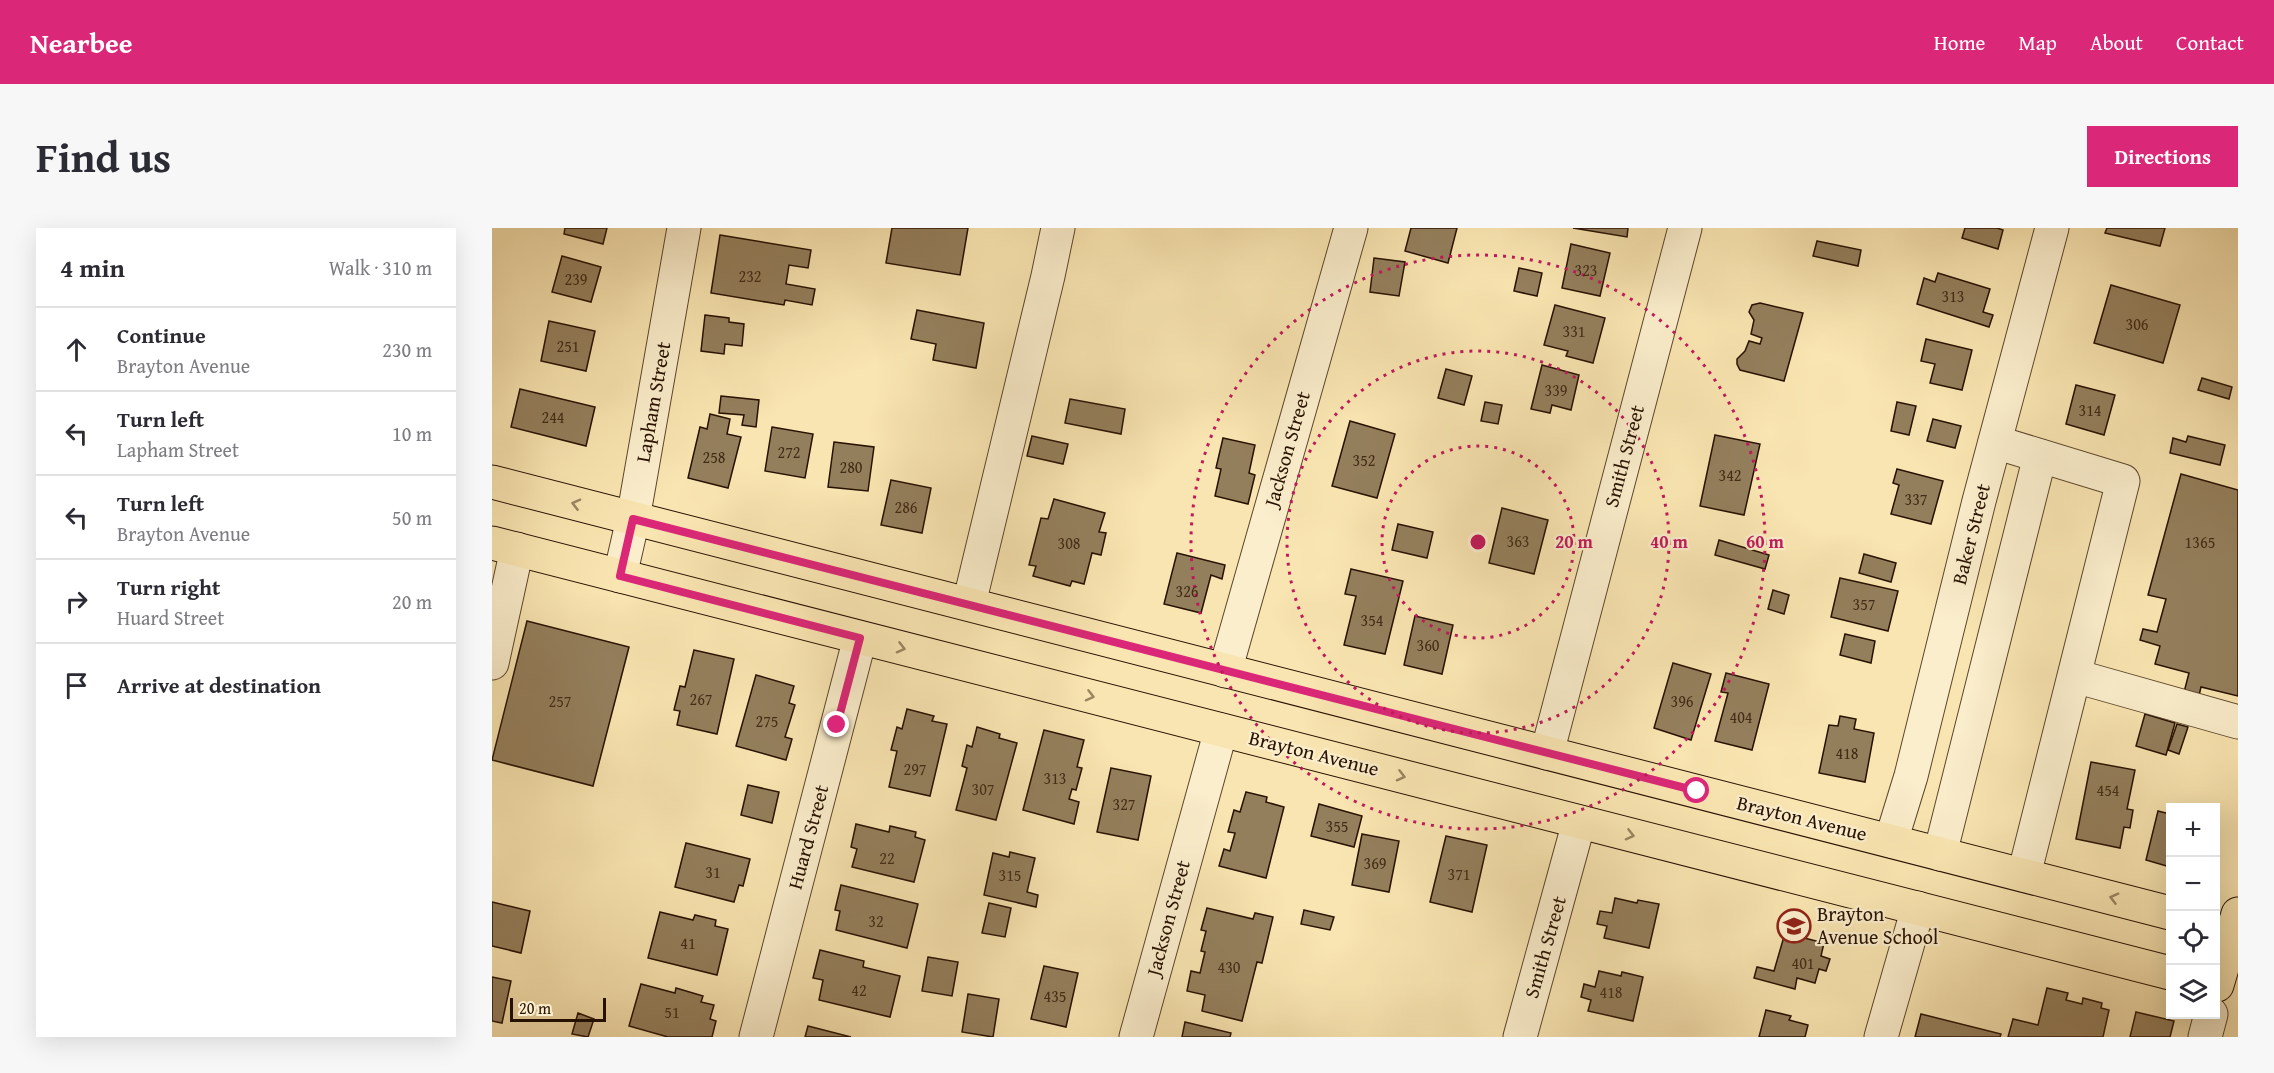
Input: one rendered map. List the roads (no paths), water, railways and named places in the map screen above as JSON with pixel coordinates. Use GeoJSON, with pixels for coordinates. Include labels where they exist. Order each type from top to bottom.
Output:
{"type":"FeatureCollection","features":[{"type":"Feature","properties":{"kind":"main road","name":"Brayton Avenue"},"geometry":{"type":"LineString","coordinates":[[492,482],[2166,912]]}},
{"type":"Feature","properties":{"kind":"main road","name":"Brayton Avenue"},"geometry":{"type":"LineString","coordinates":[[505,546],[2166,972]]}},
{"type":"Feature","properties":{"kind":"main road"},"geometry":{"type":"LineString","coordinates":[[2220,987],[2231,924]]}},
{"type":"Feature","properties":{"kind":"street","name":"Lapham Street"},"geometry":{"type":"LineString","coordinates":[[620,576],[633,519],[684,228]]}},
{"type":"Feature","properties":{"kind":"street"},"geometry":{"type":"LineString","coordinates":[[969,604],[1058,228]]}},
{"type":"Feature","properties":{"kind":"street","name":"Jackson Street"},"geometry":{"type":"LineString","coordinates":[[1224,670],[1351,228]]}},
{"type":"Feature","properties":{"kind":"street","name":"Smith Street"},"geometry":{"type":"LineString","coordinates":[[1547,753],[1685,228]]}},
{"type":"Feature","properties":{"kind":"street","name":"Baker Street"},"geometry":{"type":"LineString","coordinates":[[1891,841],[1911,776],[1995,441],[2052,228]]}},
{"type":"Feature","properties":{"kind":"street"},"geometry":{"type":"LineString","coordinates":[[1995,441],[2123,481],[2024,875]]}},
{"type":"Feature","properties":{"kind":"street"},"geometry":{"type":"LineString","coordinates":[[1940,854],[2040,456]]}},
{"type":"Feature","properties":{"kind":"street"},"geometry":{"type":"LineString","coordinates":[[492,663],[505,546]]}},
{"type":"Feature","properties":{"kind":"street","name":"Huard Street"},"geometry":{"type":"LineString","coordinates":[[756,1037],[860,638]]}},
{"type":"Feature","properties":{"kind":"street"},"geometry":{"type":"LineString","coordinates":[[2075,676],[2238,722]]}},
{"type":"Feature","properties":{"kind":"street","name":"Jackson Street"},"geometry":{"type":"LineString","coordinates":[[1136,1037],[1221,730]]}},
{"type":"Feature","properties":{"kind":"street","name":"Smith Street"},"geometry":{"type":"LineString","coordinates":[[1520,1037],[1580,822]]}},
{"type":"Feature","properties":{"kind":"street"},"geometry":{"type":"LineString","coordinates":[[1881,1037],[1918,908]]}},
{"type":"Feature","properties":{"kind":"street"},"geometry":{"type":"LineString","coordinates":[[2205,1037],[2211,1019]]}},
{"type":"Feature","properties":{"kind":"place","name":"Brayton Avenue School"},"geometry":{"type":"Point","coordinates":[1794,926]}}]}
